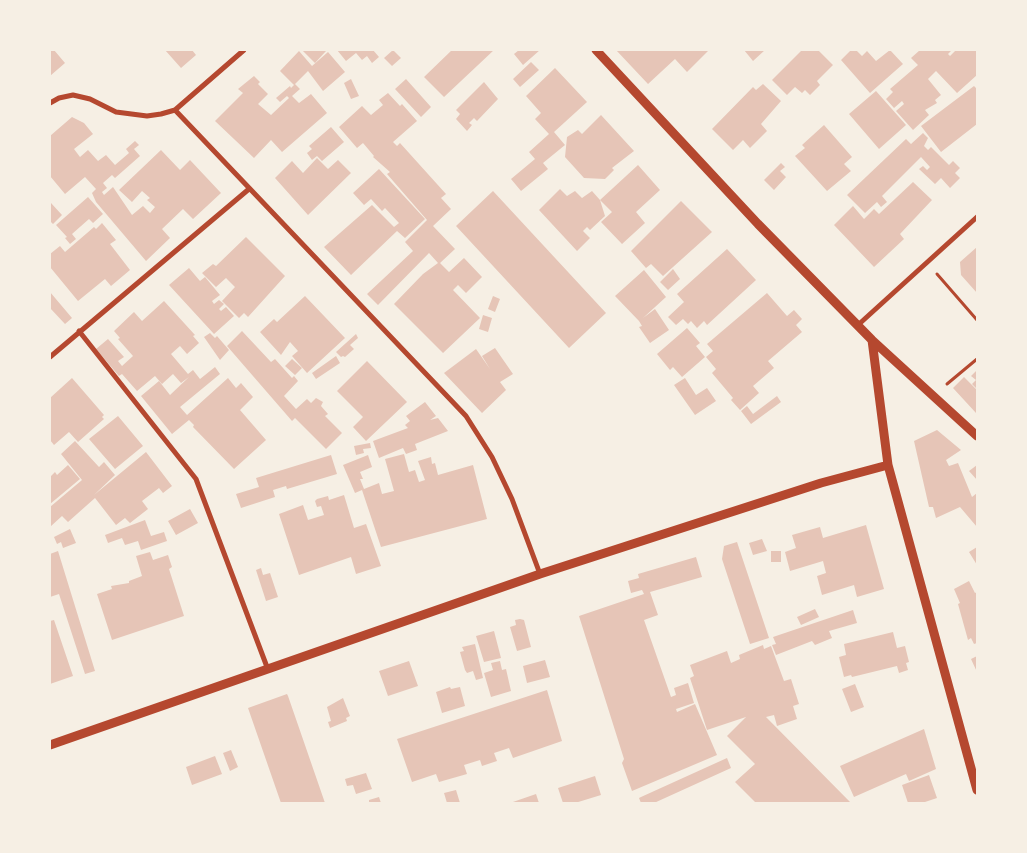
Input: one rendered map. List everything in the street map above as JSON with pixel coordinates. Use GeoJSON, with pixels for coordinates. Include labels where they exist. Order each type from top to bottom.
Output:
{"type":"FeatureCollection","features":[{"type":"Feature","properties":{"kind":"street"},"geometry":{"type":"LineString","coordinates":[[50,103],[59,98],[73,95],[90,99],[116,112],[133,115],[154,115],[175,110],[244,50]]}},
{"type":"Feature","properties":{"kind":"street"},"geometry":{"type":"LineString","coordinates":[[596,50],[758,224],[872,340],[977,436]]}},
{"type":"Feature","properties":{"kind":"street"},"geometry":{"type":"LineString","coordinates":[[175,110],[466,416],[492,457],[512,499],[540,574]]}},
{"type":"Feature","properties":{"kind":"street"},"geometry":{"type":"LineString","coordinates":[[50,357],[249,189]]}},
{"type":"Feature","properties":{"kind":"street"},"geometry":{"type":"LineString","coordinates":[[858,325],[977,217]]}},
{"type":"Feature","properties":{"kind":"street"},"geometry":{"type":"LineString","coordinates":[[79,331],[196,479],[267,667]]}},
{"type":"Feature","properties":{"kind":"street"},"geometry":{"type":"LineString","coordinates":[[872,340],[888,465],[977,790]]}},
{"type":"Feature","properties":{"kind":"street"},"geometry":{"type":"LineString","coordinates":[[50,745],[267,667],[540,574],[821,483],[888,465]]}},
{"type":"Feature","properties":{"kind":"path"},"geometry":{"type":"LineString","coordinates":[[927,262],[977,320]]}},
{"type":"Feature","properties":{"kind":"path"},"geometry":{"type":"LineString","coordinates":[[934,395],[977,359]]}},
{"type":"Feature","properties":{"kind":"building"},"geometry":{"type":"Polygon","coordinates":[[[50,50],[54,50],[65,63],[50,76],[50,50]]]}},
{"type":"Feature","properties":{"kind":"building"},"geometry":{"type":"Polygon","coordinates":[[[165,50],[192,50],[196,55],[181,68],[165,50]]]}},
{"type":"Feature","properties":{"kind":"building"},"geometry":{"type":"Polygon","coordinates":[[[302,50],[325,50],[326,51],[315,63],[302,50]]]}},
{"type":"Feature","properties":{"kind":"building"},"geometry":{"type":"Polygon","coordinates":[[[337,50],[373,50],[379,57],[372,63],[367,56],[362,60],[356,53],[346,61],[337,50]]]}},
{"type":"Feature","properties":{"kind":"building"},"geometry":{"type":"Polygon","coordinates":[[[393,50],[401,58],[392,66],[384,58],[393,50]]]}},
{"type":"Feature","properties":{"kind":"building"},"geometry":{"type":"Polygon","coordinates":[[[452,50],[494,50],[444,97],[424,77],[452,50]]]}},
{"type":"Feature","properties":{"kind":"building"},"geometry":{"type":"Polygon","coordinates":[[[519,50],[540,50],[523,65],[514,54],[519,50]]]}},
{"type":"Feature","properties":{"kind":"building"},"geometry":{"type":"Polygon","coordinates":[[[616,50],[709,50],[687,72],[675,59],[648,84],[616,50]]]}},
{"type":"Feature","properties":{"kind":"building"},"geometry":{"type":"Polygon","coordinates":[[[744,50],[765,50],[753,61],[744,50]]]}},
{"type":"Feature","properties":{"kind":"building"},"geometry":{"type":"Polygon","coordinates":[[[802,50],[818,50],[833,65],[817,81],[820,85],[810,95],[805,90],[802,93],[795,87],[787,95],[772,80],[802,50]]]}},
{"type":"Feature","properties":{"kind":"building"},"geometry":{"type":"Polygon","coordinates":[[[851,50],[856,50],[862,56],[867,51],[876,61],[890,50],[903,64],[870,93],[841,60],[851,50]]]}},
{"type":"Feature","properties":{"kind":"building"},"geometry":{"type":"Polygon","coordinates":[[[920,50],[952,50],[948,54],[950,56],[956,50],[977,50],[977,75],[957,93],[936,71],[928,79],[941,95],[935,100],[937,103],[925,110],[929,115],[913,130],[896,111],[904,104],[902,101],[894,108],[886,99],[893,92],[890,89],[918,65],[911,58],[920,50]]]}},
{"type":"Feature","properties":{"kind":"building"},"geometry":{"type":"Polygon","coordinates":[[[299,51],[312,66],[328,52],[345,72],[323,91],[308,71],[294,85],[280,71],[299,51]]]}},
{"type":"Feature","properties":{"kind":"building"},"geometry":{"type":"Polygon","coordinates":[[[531,62],[539,70],[520,87],[513,79],[531,62]]]}},
{"type":"Feature","properties":{"kind":"building"},"geometry":{"type":"Polygon","coordinates":[[[555,68],[587,102],[554,132],[565,145],[543,163],[548,169],[521,191],[511,179],[535,159],[529,152],[549,134],[535,119],[541,113],[526,96],[555,68]]]}},
{"type":"Feature","properties":{"kind":"building"},"geometry":{"type":"Polygon","coordinates":[[[254,76],[260,82],[258,84],[268,94],[258,104],[271,115],[289,98],[287,96],[280,102],[276,98],[295,84],[300,89],[292,96],[299,103],[311,94],[327,113],[282,152],[271,140],[254,158],[215,121],[243,93],[238,89],[254,76]]]}},
{"type":"Feature","properties":{"kind":"building"},"geometry":{"type":"Polygon","coordinates":[[[351,79],[359,96],[351,99],[344,83],[351,79]]]}},
{"type":"Feature","properties":{"kind":"building"},"geometry":{"type":"Polygon","coordinates":[[[406,79],[431,107],[421,117],[395,89],[406,79]]]}},
{"type":"Feature","properties":{"kind":"building"},"geometry":{"type":"Polygon","coordinates":[[[484,82],[498,99],[477,121],[474,118],[469,123],[472,125],[467,131],[456,119],[460,114],[456,110],[484,82]]]}},
{"type":"Feature","properties":{"kind":"building"},"geometry":{"type":"Polygon","coordinates":[[[763,84],[781,101],[761,124],[767,131],[750,148],[743,140],[733,150],[712,129],[753,87],[756,90],[763,84]]]}},
{"type":"Feature","properties":{"kind":"building"},"geometry":{"type":"Polygon","coordinates":[[[974,86],[977,89],[977,124],[941,152],[921,126],[974,86]]]}},
{"type":"Feature","properties":{"kind":"building"},"geometry":{"type":"Polygon","coordinates":[[[876,91],[906,125],[879,149],[849,114],[876,91]]]}},
{"type":"Feature","properties":{"kind":"building"},"geometry":{"type":"Polygon","coordinates":[[[388,93],[400,106],[402,104],[417,121],[393,142],[397,146],[400,143],[446,194],[441,198],[451,209],[433,226],[455,249],[440,263],[449,272],[464,258],[482,277],[466,293],[458,285],[453,290],[480,318],[443,353],[394,304],[423,274],[438,263],[429,253],[378,305],[367,294],[413,251],[405,242],[427,220],[387,174],[390,172],[373,157],[363,143],[357,148],[339,127],[362,106],[371,115],[383,105],[379,100],[388,93]]]}},
{"type":"Feature","properties":{"kind":"building"},"geometry":{"type":"Polygon","coordinates":[[[601,115],[634,151],[612,168],[614,170],[605,179],[584,178],[565,157],[567,137],[578,130],[582,134],[601,115]]]}},
{"type":"Feature","properties":{"kind":"building"},"geometry":{"type":"Polygon","coordinates":[[[72,117],[84,123],[93,134],[74,149],[80,157],[88,150],[98,161],[106,155],[115,165],[129,153],[126,149],[135,141],[139,145],[134,149],[140,156],[115,178],[112,175],[103,183],[107,188],[102,192],[104,195],[113,187],[132,215],[143,206],[150,213],[155,207],[147,200],[150,198],[142,191],[132,202],[119,190],[161,150],[180,170],[190,160],[221,193],[193,219],[183,209],[162,229],[170,238],[146,261],[96,202],[92,193],[96,189],[85,177],[65,194],[50,176],[50,136],[72,117]]]}},
{"type":"Feature","properties":{"kind":"building"},"geometry":{"type":"Polygon","coordinates":[[[824,125],[852,157],[844,164],[851,171],[827,191],[795,156],[805,148],[802,145],[824,125]]]}},
{"type":"Feature","properties":{"kind":"building"},"geometry":{"type":"Polygon","coordinates":[[[331,127],[344,142],[322,161],[317,156],[312,160],[307,153],[312,149],[309,146],[331,127]]]}},
{"type":"Feature","properties":{"kind":"building"},"geometry":{"type":"Polygon","coordinates":[[[923,133],[928,138],[924,146],[928,150],[931,147],[949,165],[953,161],[960,168],[955,173],[960,178],[950,188],[941,178],[935,184],[919,169],[923,166],[927,170],[930,167],[921,157],[882,196],[887,202],[881,207],[877,202],[865,213],[847,195],[906,139],[911,144],[923,133]]]}},
{"type":"Feature","properties":{"kind":"building"},"geometry":{"type":"Polygon","coordinates":[[[317,158],[328,169],[338,160],[351,173],[308,215],[275,178],[292,161],[303,173],[317,158]]]}},
{"type":"Feature","properties":{"kind":"building"},"geometry":{"type":"Polygon","coordinates":[[[781,163],[785,167],[780,171],[786,177],[774,190],[764,180],[781,163]]]}},
{"type":"Feature","properties":{"kind":"building"},"geometry":{"type":"Polygon","coordinates":[[[638,165],[660,190],[636,212],[645,223],[622,244],[601,222],[612,212],[600,200],[638,165]]]}},
{"type":"Feature","properties":{"kind":"building"},"geometry":{"type":"Polygon","coordinates":[[[379,169],[425,219],[405,238],[397,231],[351,275],[324,247],[372,205],[394,227],[399,223],[385,208],[382,211],[371,199],[364,205],[353,193],[379,169]]]}},
{"type":"Feature","properties":{"kind":"building"},"geometry":{"type":"Polygon","coordinates":[[[913,182],[932,200],[900,234],[904,239],[874,267],[834,225],[853,206],[864,219],[874,209],[879,214],[913,182]]]}},
{"type":"Feature","properties":{"kind":"building"},"geometry":{"type":"Polygon","coordinates":[[[560,189],[567,196],[575,191],[582,198],[592,191],[600,200],[605,216],[590,230],[587,227],[583,231],[590,238],[577,251],[539,210],[560,189]]]}},
{"type":"Feature","properties":{"kind":"building"},"geometry":{"type":"Polygon","coordinates":[[[493,191],[606,313],[569,348],[456,226],[493,191]]]}},
{"type":"Feature","properties":{"kind":"building"},"geometry":{"type":"Polygon","coordinates":[[[88,197],[103,214],[93,223],[89,219],[72,234],[76,239],[70,244],[65,238],[67,237],[56,225],[88,197]]]}},
{"type":"Feature","properties":{"kind":"building"},"geometry":{"type":"Polygon","coordinates":[[[681,201],[712,232],[663,276],[651,264],[646,268],[631,251],[681,201]]]}},
{"type":"Feature","properties":{"kind":"building"},"geometry":{"type":"Polygon","coordinates":[[[51,203],[62,215],[53,224],[50,221],[51,203]]]}},
{"type":"Feature","properties":{"kind":"building"},"geometry":{"type":"Polygon","coordinates":[[[102,223],[116,240],[110,244],[130,270],[111,286],[105,279],[78,301],[50,267],[50,254],[60,246],[65,252],[94,227],[96,229],[102,223]]]}},
{"type":"Feature","properties":{"kind":"building"},"geometry":{"type":"Polygon","coordinates":[[[246,237],[285,276],[248,317],[244,313],[239,318],[222,301],[235,287],[226,278],[216,287],[202,273],[213,264],[216,266],[246,237]]]}},
{"type":"Feature","properties":{"kind":"building"},"geometry":{"type":"Polygon","coordinates":[[[977,247],[977,293],[961,275],[960,262],[977,247]]]}},
{"type":"Feature","properties":{"kind":"building"},"geometry":{"type":"Polygon","coordinates":[[[727,249],[756,280],[707,325],[704,321],[697,328],[691,321],[688,324],[683,319],[676,325],[668,317],[684,302],[677,294],[727,249]]]}},
{"type":"Feature","properties":{"kind":"building"},"geometry":{"type":"Polygon","coordinates":[[[189,268],[200,281],[205,277],[220,295],[212,301],[214,304],[219,300],[224,304],[219,309],[221,311],[226,307],[234,316],[214,334],[169,285],[189,268]]]}},
{"type":"Feature","properties":{"kind":"building"},"geometry":{"type":"Polygon","coordinates":[[[673,269],[680,279],[668,290],[660,282],[673,269]]]}},
{"type":"Feature","properties":{"kind":"building"},"geometry":{"type":"Polygon","coordinates":[[[644,270],[666,297],[643,318],[655,309],[669,330],[650,343],[639,327],[642,326],[639,321],[615,296],[644,270]]]}},
{"type":"Feature","properties":{"kind":"building"},"geometry":{"type":"Polygon","coordinates":[[[50,292],[72,318],[65,324],[50,308],[50,292]]]}},
{"type":"Feature","properties":{"kind":"building"},"geometry":{"type":"Polygon","coordinates":[[[767,293],[787,316],[794,310],[802,319],[796,325],[802,332],[768,361],[774,368],[753,386],[759,393],[740,410],[731,400],[733,398],[712,373],[716,369],[706,357],[713,351],[707,344],[767,293]]]}},
{"type":"Feature","properties":{"kind":"building"},"geometry":{"type":"Polygon","coordinates":[[[305,296],[345,338],[307,373],[292,356],[298,351],[290,342],[281,355],[260,332],[274,319],[277,322],[305,296]]]}},
{"type":"Feature","properties":{"kind":"building"},"geometry":{"type":"Polygon","coordinates":[[[493,296],[500,299],[495,312],[488,309],[493,296]]]}},
{"type":"Feature","properties":{"kind":"building"},"geometry":{"type":"Polygon","coordinates":[[[164,301],[195,335],[193,336],[199,343],[187,354],[180,346],[171,354],[188,374],[193,370],[200,379],[215,367],[220,374],[180,407],[187,415],[228,378],[236,388],[241,383],[253,397],[240,410],[266,440],[234,469],[193,427],[194,425],[189,420],[172,434],[141,396],[159,381],[170,395],[189,377],[181,383],[173,374],[162,384],[155,376],[137,391],[122,374],[119,376],[96,349],[108,339],[124,357],[118,361],[122,366],[133,356],[118,339],[120,338],[114,331],[134,312],[142,321],[164,301]]]}},
{"type":"Feature","properties":{"kind":"building"},"geometry":{"type":"Polygon","coordinates":[[[483,315],[492,318],[488,332],[479,329],[483,315]]]}},
{"type":"Feature","properties":{"kind":"building"},"geometry":{"type":"Polygon","coordinates":[[[687,328],[700,343],[696,346],[705,357],[682,377],[673,367],[670,370],[657,354],[687,328]]]}},
{"type":"Feature","properties":{"kind":"building"},"geometry":{"type":"Polygon","coordinates":[[[242,331],[271,362],[275,359],[292,378],[294,376],[298,381],[284,396],[296,409],[307,399],[311,403],[316,398],[323,402],[321,406],[328,414],[325,416],[342,433],[326,449],[295,418],[292,421],[227,346],[242,331]]]}},
{"type":"Feature","properties":{"kind":"building"},"geometry":{"type":"Polygon","coordinates":[[[210,333],[215,338],[217,336],[229,350],[220,360],[204,337],[210,333]]]}},
{"type":"Feature","properties":{"kind":"building"},"geometry":{"type":"Polygon","coordinates":[[[356,334],[358,338],[350,345],[354,349],[345,357],[341,357],[336,352],[356,334]]]}},
{"type":"Feature","properties":{"kind":"building"},"geometry":{"type":"Polygon","coordinates":[[[495,348],[513,374],[500,382],[506,390],[482,413],[444,373],[476,349],[490,369],[482,356],[495,348]]]}},
{"type":"Feature","properties":{"kind":"building"},"geometry":{"type":"Polygon","coordinates":[[[336,356],[340,363],[316,379],[312,373],[336,356]]]}},
{"type":"Feature","properties":{"kind":"building"},"geometry":{"type":"Polygon","coordinates":[[[292,359],[302,368],[295,375],[285,366],[292,359]]]}},
{"type":"Feature","properties":{"kind":"building"},"geometry":{"type":"Polygon","coordinates":[[[367,361],[407,402],[366,441],[353,427],[363,417],[337,391],[367,361]]]}},
{"type":"Feature","properties":{"kind":"building"},"geometry":{"type":"Polygon","coordinates":[[[977,370],[977,389],[972,384],[976,380],[971,376],[977,370]]]}},
{"type":"Feature","properties":{"kind":"building"},"geometry":{"type":"Polygon","coordinates":[[[964,377],[977,390],[976,413],[953,388],[964,377]]]}},
{"type":"Feature","properties":{"kind":"building"},"geometry":{"type":"Polygon","coordinates":[[[72,378],[104,415],[102,417],[104,419],[78,442],[69,432],[54,445],[50,440],[50,398],[72,378]]]}},
{"type":"Feature","properties":{"kind":"building"},"geometry":{"type":"Polygon","coordinates":[[[685,378],[696,395],[707,388],[716,401],[695,415],[674,385],[685,378]]]}},
{"type":"Feature","properties":{"kind":"building"},"geometry":{"type":"Polygon","coordinates":[[[777,396],[781,402],[751,424],[741,411],[747,406],[753,414],[777,396]]]}},
{"type":"Feature","properties":{"kind":"building"},"geometry":{"type":"Polygon","coordinates":[[[425,402],[436,416],[430,420],[438,418],[448,431],[415,444],[417,450],[406,454],[403,448],[379,458],[373,441],[408,428],[405,425],[410,421],[406,416],[425,402]]]}},
{"type":"Feature","properties":{"kind":"building"},"geometry":{"type":"Polygon","coordinates":[[[118,416],[143,446],[115,469],[89,439],[118,416]]]}},
{"type":"Feature","properties":{"kind":"building"},"geometry":{"type":"Polygon","coordinates":[[[937,430],[961,450],[946,460],[949,466],[958,463],[972,497],[977,493],[977,527],[960,507],[936,518],[933,507],[929,507],[914,441],[937,430]]]}},
{"type":"Feature","properties":{"kind":"building"},"geometry":{"type":"Polygon","coordinates":[[[75,441],[99,467],[104,462],[115,475],[94,495],[146,452],[172,486],[163,493],[159,488],[142,501],[148,509],[130,523],[125,518],[116,525],[95,498],[68,522],[62,516],[50,527],[50,507],[82,480],[61,454],[75,441]]]}},
{"type":"Feature","properties":{"kind":"building"},"geometry":{"type":"Polygon","coordinates":[[[370,443],[371,448],[363,449],[364,453],[356,455],[354,446],[370,443]]]}},
{"type":"Feature","properties":{"kind":"building"},"geometry":{"type":"Polygon","coordinates":[[[404,454],[409,472],[415,470],[419,482],[425,480],[418,461],[431,457],[432,464],[435,463],[438,475],[473,465],[487,519],[381,547],[362,490],[355,493],[343,465],[368,455],[372,467],[360,472],[363,479],[360,479],[364,489],[379,483],[382,494],[394,491],[385,459],[404,454]]]}},
{"type":"Feature","properties":{"kind":"building"},"geometry":{"type":"Polygon","coordinates":[[[331,455],[337,474],[287,489],[286,486],[273,490],[275,497],[241,508],[236,494],[259,487],[256,478],[331,455]]]}},
{"type":"Feature","properties":{"kind":"building"},"geometry":{"type":"Polygon","coordinates":[[[68,465],[80,479],[50,504],[50,477],[55,472],[57,475],[68,465]]]}},
{"type":"Feature","properties":{"kind":"building"},"geometry":{"type":"Polygon","coordinates":[[[977,465],[977,480],[969,471],[977,465]]]}},
{"type":"Feature","properties":{"kind":"building"},"geometry":{"type":"Polygon","coordinates":[[[344,495],[354,528],[366,524],[381,566],[356,574],[351,557],[299,575],[279,514],[303,505],[308,520],[324,515],[321,506],[317,507],[315,501],[317,499],[328,496],[329,500],[344,495]]]}},
{"type":"Feature","properties":{"kind":"building"},"geometry":{"type":"Polygon","coordinates":[[[190,509],[198,523],[176,535],[168,521],[190,509]]]}},
{"type":"Feature","properties":{"kind":"building"},"geometry":{"type":"Polygon","coordinates":[[[145,520],[151,536],[164,532],[167,541],[141,550],[138,541],[125,545],[122,538],[108,543],[105,535],[145,520]]]}},
{"type":"Feature","properties":{"kind":"building"},"geometry":{"type":"Polygon","coordinates":[[[866,525],[884,589],[857,597],[854,585],[822,595],[817,576],[826,573],[823,561],[790,571],[785,552],[796,548],[792,535],[820,527],[823,538],[866,525]]]}},
{"type":"Feature","properties":{"kind":"building"},"geometry":{"type":"Polygon","coordinates":[[[70,529],[76,543],[63,548],[61,542],[57,544],[54,537],[70,529]]]}},
{"type":"Feature","properties":{"kind":"building"},"geometry":{"type":"Polygon","coordinates":[[[762,539],[767,551],[753,555],[749,543],[762,539]]]}},
{"type":"Feature","properties":{"kind":"building"},"geometry":{"type":"Polygon","coordinates":[[[737,542],[769,638],[750,644],[722,559],[724,546],[737,542]]]}},
{"type":"Feature","properties":{"kind":"building"},"geometry":{"type":"Polygon","coordinates":[[[977,547],[977,565],[969,552],[977,547]]]}},
{"type":"Feature","properties":{"kind":"building"},"geometry":{"type":"Polygon","coordinates":[[[58,551],[95,671],[85,674],[59,594],[50,597],[50,554],[58,551]]]}},
{"type":"Feature","properties":{"kind":"building"},"geometry":{"type":"Polygon","coordinates":[[[771,551],[781,551],[781,562],[771,562],[771,551]]]}},
{"type":"Feature","properties":{"kind":"building"},"geometry":{"type":"Polygon","coordinates":[[[150,552],[153,560],[168,555],[172,567],[169,569],[184,616],[112,640],[97,594],[112,589],[111,586],[129,583],[129,581],[142,576],[136,556],[150,552]]]}},
{"type":"Feature","properties":{"kind":"building"},"geometry":{"type":"Polygon","coordinates":[[[696,557],[702,577],[650,592],[658,615],[644,620],[671,697],[676,695],[674,688],[688,683],[694,703],[676,709],[677,712],[695,704],[717,755],[632,791],[622,763],[624,759],[579,616],[644,594],[642,590],[631,593],[628,581],[639,578],[638,574],[696,557]]]}},
{"type":"Feature","properties":{"kind":"building"},"geometry":{"type":"Polygon","coordinates":[[[261,568],[263,575],[270,573],[278,597],[266,601],[256,570],[261,568]]]}},
{"type":"Feature","properties":{"kind":"building"},"geometry":{"type":"Polygon","coordinates":[[[969,581],[975,593],[977,592],[977,643],[974,644],[971,638],[968,640],[958,604],[960,603],[954,589],[969,581]]]}},
{"type":"Feature","properties":{"kind":"building"},"geometry":{"type":"Polygon","coordinates":[[[815,609],[819,617],[801,625],[797,617],[815,609]]]}},
{"type":"Feature","properties":{"kind":"building"},"geometry":{"type":"Polygon","coordinates":[[[853,610],[857,623],[829,631],[832,638],[815,645],[812,641],[776,655],[772,645],[776,644],[773,637],[853,610]]]}},
{"type":"Feature","properties":{"kind":"building"},"geometry":{"type":"Polygon","coordinates":[[[54,620],[73,676],[50,684],[50,621],[54,620]]]}},
{"type":"Feature","properties":{"kind":"building"},"geometry":{"type":"Polygon","coordinates":[[[515,620],[524,620],[531,647],[517,651],[510,627],[516,625],[515,620]]]}},
{"type":"Feature","properties":{"kind":"building"},"geometry":{"type":"Polygon","coordinates":[[[494,631],[501,658],[484,662],[476,636],[494,631]]]}},
{"type":"Feature","properties":{"kind":"building"},"geometry":{"type":"Polygon","coordinates":[[[893,632],[897,648],[905,646],[909,662],[906,663],[908,670],[899,673],[897,666],[852,677],[851,675],[844,677],[839,657],[846,655],[844,644],[893,632]]]}},
{"type":"Feature","properties":{"kind":"building"},"geometry":{"type":"Polygon","coordinates":[[[475,644],[483,678],[476,680],[473,671],[467,673],[465,670],[460,652],[464,651],[462,647],[475,644]]]}},
{"type":"Feature","properties":{"kind":"building"},"geometry":{"type":"Polygon","coordinates":[[[763,645],[764,649],[771,646],[784,681],[791,679],[799,704],[793,706],[797,719],[777,726],[774,715],[766,717],[851,803],[756,803],[735,782],[755,764],[727,736],[746,717],[707,730],[690,678],[694,676],[690,665],[727,651],[731,663],[740,659],[739,655],[763,645]]]}},
{"type":"Feature","properties":{"kind":"building"},"geometry":{"type":"Polygon","coordinates":[[[977,656],[977,672],[971,659],[977,656]]]}},
{"type":"Feature","properties":{"kind":"building"},"geometry":{"type":"Polygon","coordinates":[[[545,660],[550,677],[527,683],[523,666],[545,660]]]}},
{"type":"Feature","properties":{"kind":"building"},"geometry":{"type":"Polygon","coordinates":[[[409,661],[418,686],[388,696],[379,671],[409,661]]]}},
{"type":"Feature","properties":{"kind":"building"},"geometry":{"type":"Polygon","coordinates":[[[500,661],[502,670],[506,669],[511,691],[491,697],[484,673],[493,670],[491,663],[500,661]]]}},
{"type":"Feature","properties":{"kind":"building"},"geometry":{"type":"Polygon","coordinates":[[[855,684],[864,707],[851,712],[842,689],[855,684]]]}},
{"type":"Feature","properties":{"kind":"building"},"geometry":{"type":"Polygon","coordinates":[[[450,687],[451,689],[460,687],[465,706],[442,713],[436,692],[450,687]]]}},
{"type":"Feature","properties":{"kind":"building"},"geometry":{"type":"Polygon","coordinates":[[[547,690],[562,741],[513,758],[509,748],[494,753],[497,761],[482,766],[480,760],[464,765],[467,774],[439,782],[436,774],[412,782],[397,739],[547,690]]]}},
{"type":"Feature","properties":{"kind":"building"},"geometry":{"type":"Polygon","coordinates":[[[287,694],[325,803],[281,803],[248,708],[287,694]]]}},
{"type":"Feature","properties":{"kind":"building"},"geometry":{"type":"Polygon","coordinates":[[[343,698],[350,716],[346,718],[347,721],[330,728],[328,722],[331,721],[327,707],[343,698]]]}},
{"type":"Feature","properties":{"kind":"building"},"geometry":{"type":"Polygon","coordinates":[[[924,729],[936,769],[909,781],[906,774],[854,797],[840,766],[924,729]]]}},
{"type":"Feature","properties":{"kind":"building"},"geometry":{"type":"Polygon","coordinates":[[[231,750],[238,767],[230,771],[223,753],[231,750]]]}},
{"type":"Feature","properties":{"kind":"building"},"geometry":{"type":"Polygon","coordinates":[[[215,756],[222,774],[192,785],[186,767],[215,756]]]}},
{"type":"Feature","properties":{"kind":"building"},"geometry":{"type":"Polygon","coordinates":[[[727,758],[731,768],[654,803],[641,803],[639,798],[727,758]]]}},
{"type":"Feature","properties":{"kind":"building"},"geometry":{"type":"Polygon","coordinates":[[[366,773],[372,789],[356,794],[353,785],[347,786],[345,779],[366,773]]]}},
{"type":"Feature","properties":{"kind":"building"},"geometry":{"type":"Polygon","coordinates":[[[929,775],[937,798],[922,803],[908,803],[902,785],[929,775]]]}},
{"type":"Feature","properties":{"kind":"building"},"geometry":{"type":"Polygon","coordinates":[[[595,776],[601,795],[575,803],[563,803],[558,788],[595,776]]]}},
{"type":"Feature","properties":{"kind":"building"},"geometry":{"type":"Polygon","coordinates":[[[456,790],[460,803],[447,803],[444,793],[456,790]]]}},
{"type":"Feature","properties":{"kind":"building"},"geometry":{"type":"Polygon","coordinates":[[[536,794],[539,803],[510,803],[536,794]]]}},
{"type":"Feature","properties":{"kind":"building"},"geometry":{"type":"Polygon","coordinates":[[[379,797],[381,803],[369,803],[369,800],[379,797]]]}}]}
